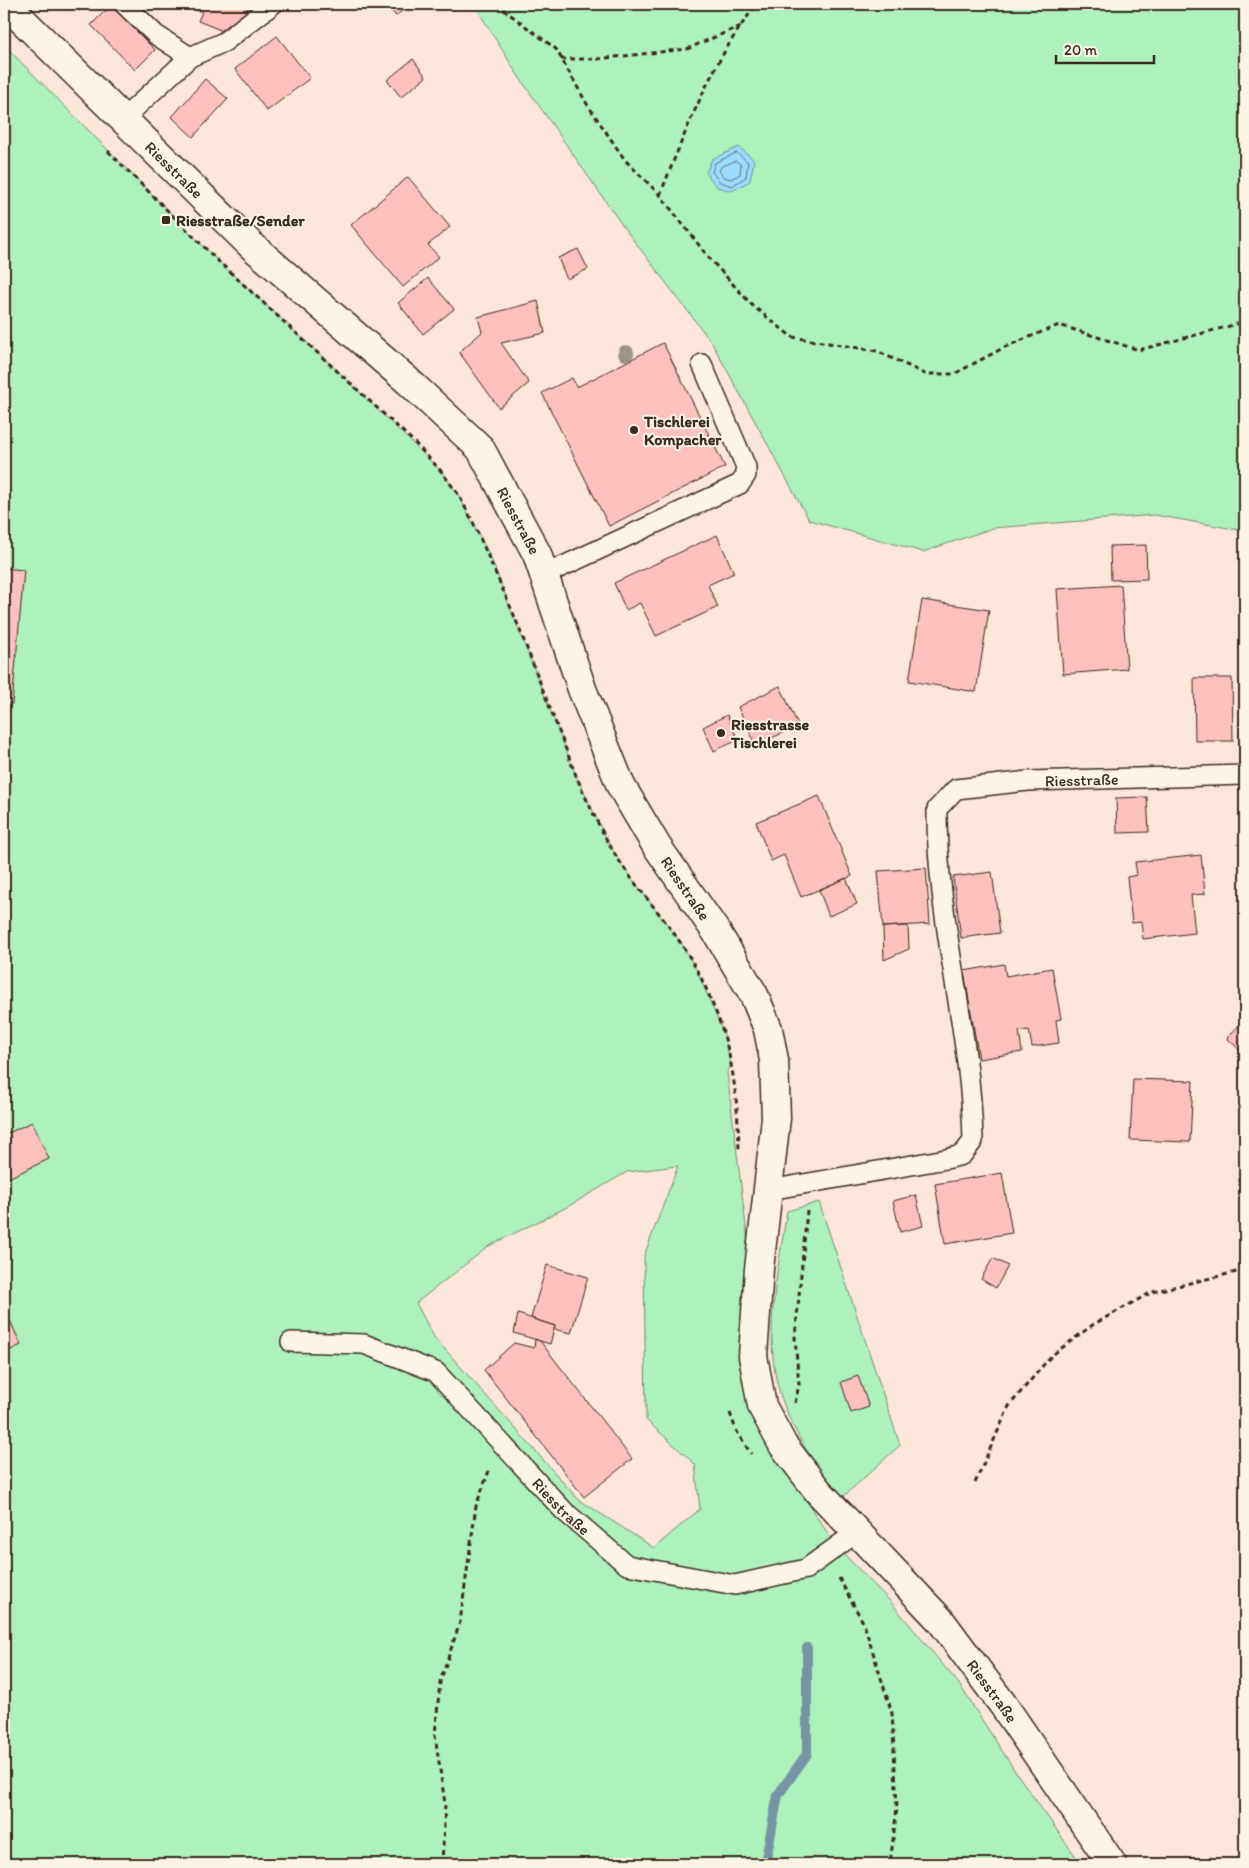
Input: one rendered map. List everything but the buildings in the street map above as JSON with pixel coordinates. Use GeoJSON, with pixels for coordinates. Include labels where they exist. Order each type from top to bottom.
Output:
{"type":"FeatureCollection","features":[{"type":"Feature","properties":{"kind":"main road","name":"Riesstraße"},"geometry":{"type":"LineString","coordinates":[[6,4],[252,246],[408,380],[480,448],[537,554],[582,689],[621,786],[656,845],[718,933],[763,1014],[774,1060],[776,1118],[759,1269],[753,1356],[762,1406],[783,1445],[818,1491],[941,1621],[1004,1706],[1112,1864]]}},
{"type":"Feature","properties":{"kind":"lane"},"geometry":{"type":"LineString","coordinates":[[124,4],[156,35],[190,57]]}},
{"type":"Feature","properties":{"kind":"lane"},"geometry":{"type":"LineString","coordinates":[[124,118],[190,57],[224,42],[273,4]]}},
{"type":"Feature","properties":{"kind":"lane"},"geometry":{"type":"LineString","coordinates":[[544,576],[740,484],[746,475],[746,467],[702,364]]}},
{"type":"Feature","properties":{"kind":"lane","name":"Riesstraße"},"geometry":{"type":"LineString","coordinates":[[769,1190],[946,1159],[962,1155],[974,1141],[973,1112],[964,1028],[936,852],[937,809],[956,789],[1028,781],[1245,775]]}},
{"type":"Feature","properties":{"kind":"lane","name":"Riesstraße"},"geometry":{"type":"LineString","coordinates":[[291,1342],[364,1344],[436,1372],[564,1512],[627,1564],[735,1585],[806,1569],[857,1532]]}},
{"type":"Feature","properties":{"kind":"path"},"geometry":{"type":"LineString","coordinates":[[496,4],[556,49],[587,104],[624,160],[660,195],[709,258],[753,306],[792,337],[877,351],[925,374],[954,374],[1007,346],[1059,325],[1139,350],[1245,322]]}},
{"type":"Feature","properties":{"kind":"path"},"geometry":{"type":"LineString","coordinates":[[660,195],[685,130],[715,69],[757,4]]}},
{"type":"Feature","properties":{"kind":"path"},"geometry":{"type":"LineString","coordinates":[[561,59],[598,59],[686,49],[742,26]]}},
{"type":"Feature","properties":{"kind":"path"},"geometry":{"type":"LineString","coordinates":[[217,260],[414,442],[441,471],[458,494],[490,556],[577,778],[596,819],[621,864],[682,944],[714,1006],[724,1034],[731,1065],[738,1120],[740,1160]]}},
{"type":"Feature","properties":{"kind":"path"},"geometry":{"type":"LineString","coordinates":[[791,1407],[796,1402],[799,1385],[795,1338],[810,1183]]}},
{"type":"Feature","properties":{"kind":"path"},"geometry":{"type":"LineString","coordinates":[[975,1483],[1009,1406],[1051,1356],[1094,1324],[1152,1292],[1245,1270]]}},
{"type":"Feature","properties":{"kind":"path"},"geometry":{"type":"LineString","coordinates":[[730,1409],[736,1430],[755,1458]]}},
{"type":"Feature","properties":{"kind":"path"},"geometry":{"type":"LineString","coordinates":[[442,1864],[445,1804],[435,1735],[440,1682],[460,1622],[476,1506],[500,1441]]}},
{"type":"Feature","properties":{"kind":"path"},"geometry":{"type":"LineString","coordinates":[[825,1554],[864,1624],[892,1713],[897,1807],[890,1864]]}},
{"type":"Feature","properties":{"kind":"green space"},"geometry":{"type":"Polygon","coordinates":[[[474,4],[1245,4],[1245,531],[1155,515],[993,528],[923,552],[809,520],[712,343],[622,225],[517,74],[474,4]]]}},
{"type":"Feature","properties":{"kind":"green space"},"geometry":{"type":"Polygon","coordinates":[[[4,45],[217,260],[339,372],[441,471],[458,494],[490,556],[577,778],[608,842],[621,864],[682,944],[698,973],[724,1034],[731,1065],[727,1073],[774,1452],[836,1546],[889,1600],[959,1684],[1015,1771],[1081,1864],[4,1864],[4,45]],[[678,1166],[627,1172],[567,1207],[489,1246],[416,1303],[434,1337],[578,1499],[654,1548],[700,1509],[695,1464],[646,1420],[644,1256],[678,1166]]]}},
{"type":"Feature","properties":{"kind":"green space"},"geometry":{"type":"Polygon","coordinates":[[[819,1202],[900,1445],[843,1497],[811,1457],[793,1426],[780,1394],[773,1357],[774,1294],[787,1211],[819,1202]]]}},
{"type":"Feature","properties":{"kind":"water"},"geometry":{"type":"Polygon","coordinates":[[[739,147],[754,160],[750,181],[732,191],[717,187],[706,173],[712,159],[739,147]]]}},
{"type":"Feature","properties":{"kind":"waterway"},"geometry":{"type":"LineString","coordinates":[[765,1864],[778,1795],[807,1754],[807,1648]]}},
{"type":"Feature","properties":{"kind":"place","name":"Riesstraße/Sender"},"geometry":{"type":"Point","coordinates":[166,220]}},
{"type":"Feature","properties":{"kind":"place","name":"Tischlerei Kompacher"},"geometry":{"type":"Point","coordinates":[634,430]}},
{"type":"Feature","properties":{"kind":"place","name":"Riesstrasse Tischlerei"},"geometry":{"type":"Point","coordinates":[721,733]}}]}
